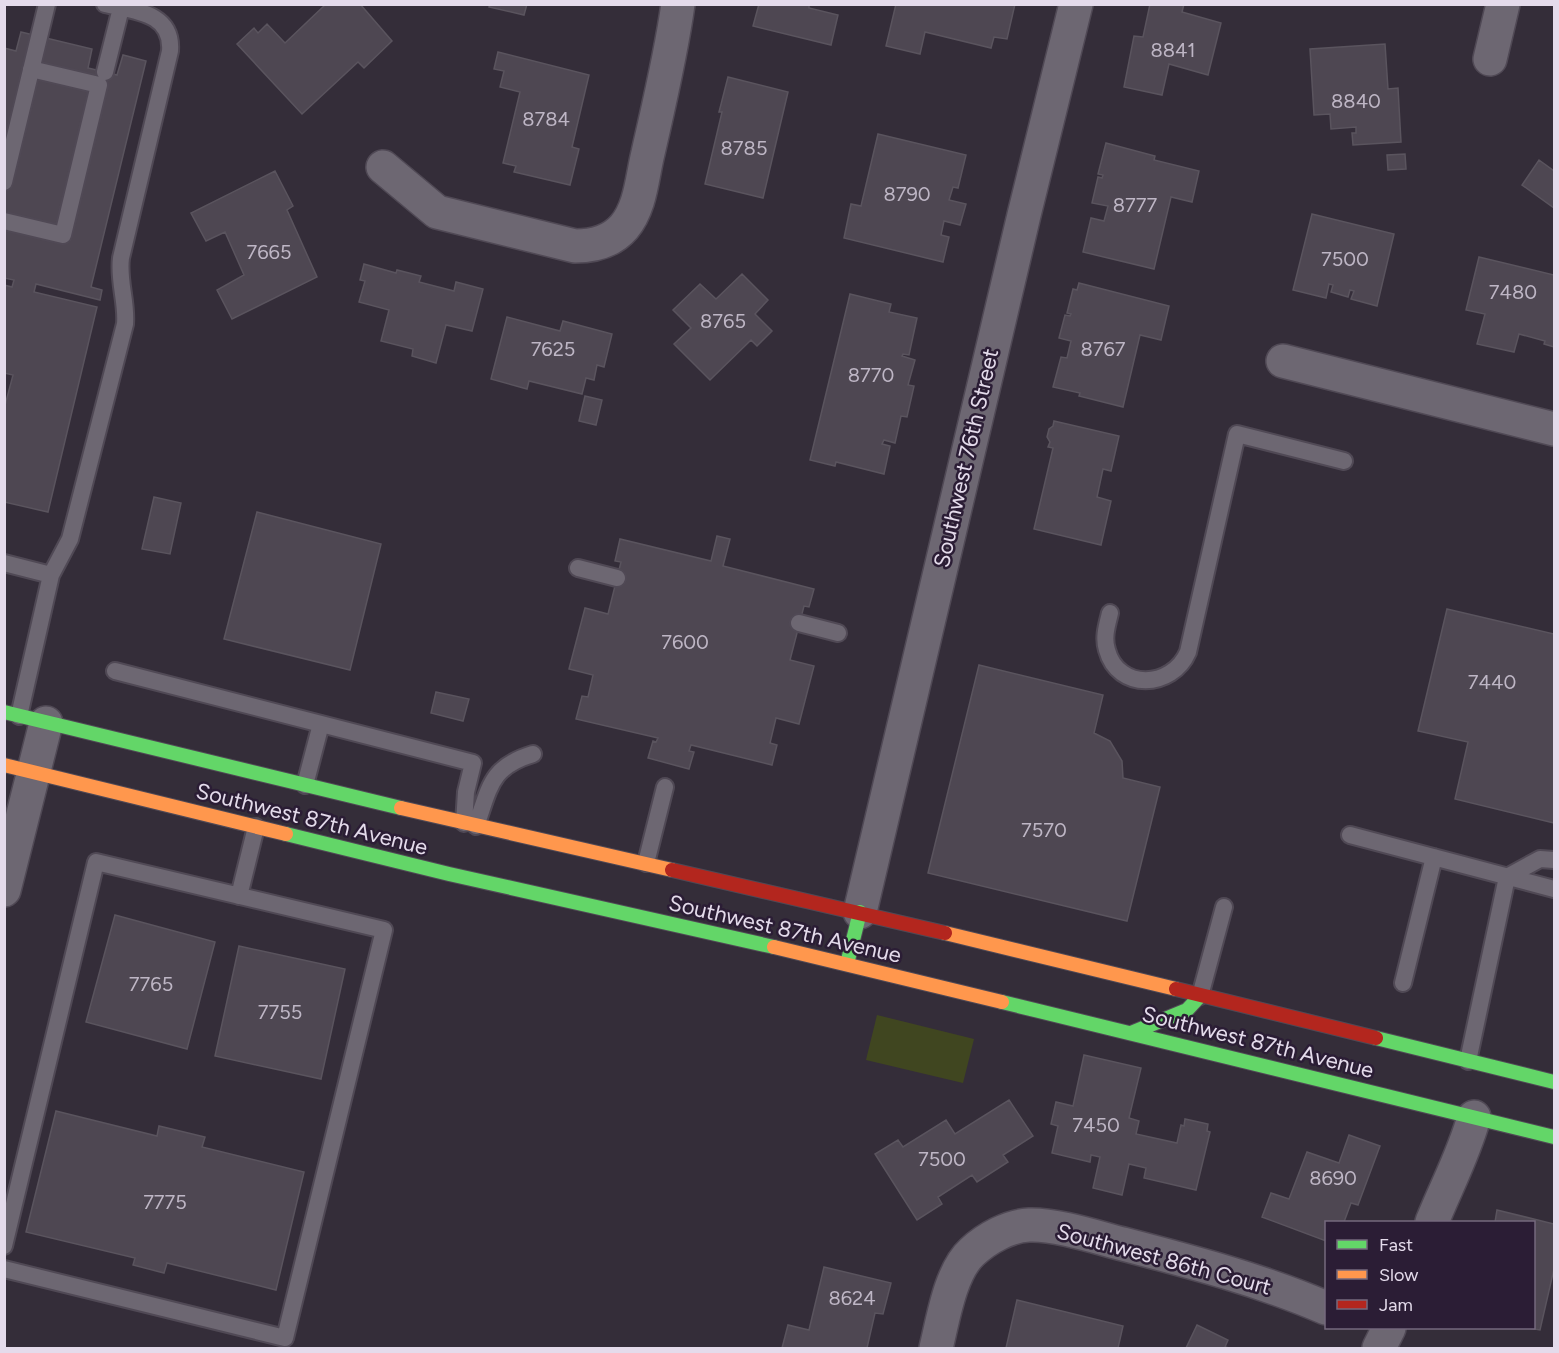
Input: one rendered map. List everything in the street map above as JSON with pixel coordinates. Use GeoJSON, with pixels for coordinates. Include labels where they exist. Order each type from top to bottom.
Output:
{"type":"FeatureCollection","features":[{"type":"Feature","properties":{"kind":"main road","name":"Southwest 87th Avenue"},"geometry":{"type":"LineString","coordinates":[[23,717],[305,785],[467,828],[646,863],[860,912],[1200,996],[1469,1067],[1554,1082]]}},
{"type":"Feature","properties":{"kind":"main road","name":"Southwest 87th Avenue"},"geometry":{"type":"LineString","coordinates":[[20,769],[256,827],[451,869],[1131,1033],[1473,1112],[1554,1137]]}},
{"type":"Feature","properties":{"kind":"main road"},"geometry":{"type":"LineString","coordinates":[[847,964],[860,912]]}},
{"type":"Feature","properties":{"kind":"main road"},"geometry":{"type":"LineString","coordinates":[[1131,1033],[1187,1010],[1200,996]]}},
{"type":"Feature","properties":{"kind":"street"},"geometry":{"type":"LineString","coordinates":[[383,167],[437,212],[575,246],[585,246],[607,240],[623,228],[632,214],[638,196],[678,4]]}},
{"type":"Feature","properties":{"kind":"street","name":"Southwest 76th Street"},"geometry":{"type":"LineString","coordinates":[[860,912],[1024,215],[1077,4]]}},
{"type":"Feature","properties":{"kind":"street"},"geometry":{"type":"LineString","coordinates":[[1490,59],[1503,4]]}},
{"type":"Feature","properties":{"kind":"street"},"geometry":{"type":"LineString","coordinates":[[1283,361],[1554,429]]}},
{"type":"Feature","properties":{"kind":"street"},"geometry":{"type":"LineString","coordinates":[[4,890],[20,769],[23,717]]}},
{"type":"Feature","properties":{"kind":"street"},"geometry":{"type":"LineString","coordinates":[[1436,1210],[1468,1137],[1473,1112]]}},
{"type":"Feature","properties":{"kind":"street","name":"Southwest 86th Court"},"geometry":{"type":"LineString","coordinates":[[936,1348],[952,1286],[970,1253],[985,1241],[1012,1229],[1028,1225],[1092,1236],[1210,1267],[1276,1288],[1325,1308]]}},
{"type":"Feature","properties":{"kind":"lane"},"geometry":{"type":"LineString","coordinates":[[4,182],[47,4]]}},
{"type":"Feature","properties":{"kind":"lane"},"geometry":{"type":"LineString","coordinates":[[23,717],[51,575],[70,539],[124,324],[125,309],[120,276],[121,258],[171,42],[165,27],[152,10],[113,6],[105,72]]}},
{"type":"Feature","properties":{"kind":"lane"},"geometry":{"type":"LineString","coordinates":[[4,221],[63,235],[99,85],[31,69]]}},
{"type":"Feature","properties":{"kind":"lane"},"geometry":{"type":"LineString","coordinates":[[1110,614],[1106,638],[1108,653],[1118,668],[1137,679],[1157,680],[1176,671],[1185,659],[1192,633],[1237,434],[1344,461]]}},
{"type":"Feature","properties":{"kind":"lane"},"geometry":{"type":"LineString","coordinates":[[4,563],[51,575]]}},
{"type":"Feature","properties":{"kind":"lane"},"geometry":{"type":"LineString","coordinates":[[578,568],[617,578]]}},
{"type":"Feature","properties":{"kind":"lane"},"geometry":{"type":"LineString","coordinates":[[799,623],[838,633]]}},
{"type":"Feature","properties":{"kind":"lane"},"geometry":{"type":"LineString","coordinates":[[115,671],[473,763],[466,792],[467,828]]}},
{"type":"Feature","properties":{"kind":"lane"},"geometry":{"type":"LineString","coordinates":[[305,785],[321,724]]}},
{"type":"Feature","properties":{"kind":"lane"},"geometry":{"type":"LineString","coordinates":[[467,828],[496,775],[515,759],[533,754]]}},
{"type":"Feature","properties":{"kind":"lane"},"geometry":{"type":"LineString","coordinates":[[646,863],[665,787]]}},
{"type":"Feature","properties":{"kind":"lane"},"geometry":{"type":"LineString","coordinates":[[239,896],[256,827]]}},
{"type":"Feature","properties":{"kind":"lane"},"geometry":{"type":"LineString","coordinates":[[1350,835],[1554,889]]}},
{"type":"Feature","properties":{"kind":"lane"},"geometry":{"type":"LineString","coordinates":[[1403,983],[1434,856]]}},
{"type":"Feature","properties":{"kind":"lane"},"geometry":{"type":"LineString","coordinates":[[1507,877],[1540,859],[1554,860]]}},
{"type":"Feature","properties":{"kind":"lane"},"geometry":{"type":"LineString","coordinates":[[4,1246],[96,862],[384,930],[285,1338],[4,1269]]}},
{"type":"Feature","properties":{"kind":"lane"},"geometry":{"type":"LineString","coordinates":[[1469,1067],[1507,877]]}},
{"type":"Feature","properties":{"kind":"lane"},"geometry":{"type":"LineString","coordinates":[[1200,996],[1224,907]]}},
{"type":"Feature","properties":{"kind":"green space"},"geometry":{"type":"Polygon","coordinates":[[[877,1015],[974,1039],[963,1083],[866,1060],[877,1015]]]}},
{"type":"Feature","properties":{"kind":"building"},"geometry":{"type":"Polygon","coordinates":[[[326,4],[360,4],[392,41],[364,68],[358,62],[302,114],[237,44],[254,28],[258,33],[267,24],[285,43],[326,4]]]}},
{"type":"Feature","properties":{"kind":"building"},"geometry":{"type":"Polygon","coordinates":[[[490,4],[527,4],[524,15],[489,7],[490,4]]]}},
{"type":"Feature","properties":{"kind":"building"},"geometry":{"type":"Polygon","coordinates":[[[759,4],[809,4],[809,8],[838,15],[831,45],[753,26],[759,4]]]}},
{"type":"Feature","properties":{"kind":"building"},"geometry":{"type":"Polygon","coordinates":[[[896,4],[1015,4],[1007,39],[994,37],[991,48],[925,32],[920,54],[886,46],[896,4]]]}},
{"type":"Feature","properties":{"kind":"building"},"geometry":{"type":"Polygon","coordinates":[[[1150,4],[1184,4],[1182,12],[1221,23],[1208,75],[1169,64],[1162,95],[1124,87],[1134,36],[1143,37],[1150,4]]]}},
{"type":"Feature","properties":{"kind":"building"},"geometry":{"type":"Polygon","coordinates":[[[21,32],[92,49],[88,68],[117,75],[123,55],[146,61],[91,287],[102,290],[100,300],[36,284],[34,292],[97,307],[48,512],[4,502],[4,409],[13,375],[4,373],[4,285],[12,287],[14,280],[4,278],[4,48],[16,51],[21,32]]]}},
{"type":"Feature","properties":{"kind":"building"},"geometry":{"type":"Polygon","coordinates":[[[1385,44],[1388,89],[1398,88],[1401,142],[1353,145],[1352,133],[1356,133],[1356,127],[1331,129],[1330,114],[1314,115],[1310,49],[1385,44]]]}},
{"type":"Feature","properties":{"kind":"building"},"geometry":{"type":"Polygon","coordinates":[[[498,52],[589,75],[572,147],[579,149],[570,185],[514,172],[516,166],[503,163],[520,92],[500,87],[504,71],[494,69],[498,52]]]}},
{"type":"Feature","properties":{"kind":"building"},"geometry":{"type":"Polygon","coordinates":[[[728,77],[788,92],[763,198],[705,184],[728,77]]]}},
{"type":"Feature","properties":{"kind":"building"},"geometry":{"type":"Polygon","coordinates":[[[878,134],[966,155],[958,188],[953,187],[949,200],[966,204],[960,225],[944,221],[941,235],[949,237],[943,262],[844,238],[851,204],[861,206],[878,134]]]}},
{"type":"Feature","properties":{"kind":"building"},"geometry":{"type":"Polygon","coordinates":[[[1106,143],[1155,156],[1154,160],[1199,171],[1192,202],[1171,197],[1154,269],[1083,252],[1091,218],[1104,221],[1108,206],[1092,203],[1098,177],[1102,178],[1103,175],[1098,174],[1106,143]]]}},
{"type":"Feature","properties":{"kind":"building"},"geometry":{"type":"Polygon","coordinates":[[[1405,154],[1406,169],[1388,170],[1387,155],[1405,154]]]}},
{"type":"Feature","properties":{"kind":"building"},"geometry":{"type":"Polygon","coordinates":[[[1539,160],[1554,171],[1554,208],[1522,185],[1539,160]]]}},
{"type":"Feature","properties":{"kind":"building"},"geometry":{"type":"Polygon","coordinates":[[[275,171],[293,206],[287,210],[317,277],[232,319],[217,290],[244,275],[225,232],[206,241],[191,213],[275,171]]]}},
{"type":"Feature","properties":{"kind":"building"},"geometry":{"type":"Polygon","coordinates":[[[1312,214],[1394,234],[1377,306],[1351,299],[1354,291],[1350,290],[1348,297],[1331,292],[1333,285],[1329,284],[1326,298],[1293,290],[1312,214]]]}},
{"type":"Feature","properties":{"kind":"building"},"geometry":{"type":"Polygon","coordinates":[[[1479,257],[1554,275],[1554,347],[1544,344],[1545,341],[1519,334],[1514,352],[1477,344],[1485,314],[1466,310],[1479,257]]]}},
{"type":"Feature","properties":{"kind":"building"},"geometry":{"type":"Polygon","coordinates":[[[364,264],[396,273],[397,270],[421,276],[419,282],[454,291],[456,282],[483,289],[472,331],[446,325],[436,363],[412,356],[413,349],[381,341],[389,310],[359,302],[365,281],[360,280],[364,264]]]}},
{"type":"Feature","properties":{"kind":"building"},"geometry":{"type":"Polygon","coordinates":[[[742,274],[768,300],[755,314],[772,331],[757,346],[751,340],[710,380],[674,344],[691,328],[673,310],[700,284],[716,299],[742,274]]]}},
{"type":"Feature","properties":{"kind":"building"},"geometry":{"type":"Polygon","coordinates":[[[1079,283],[1169,306],[1161,340],[1140,335],[1123,407],[1053,387],[1061,357],[1067,358],[1071,341],[1059,338],[1065,315],[1070,316],[1071,314],[1067,313],[1073,289],[1077,290],[1079,283]]]}},
{"type":"Feature","properties":{"kind":"building"},"geometry":{"type":"Polygon","coordinates":[[[850,294],[891,304],[889,312],[917,318],[909,355],[903,354],[902,356],[915,360],[908,385],[914,386],[907,417],[901,416],[895,443],[884,440],[882,444],[890,446],[884,474],[836,462],[835,466],[810,460],[850,294]]]}},
{"type":"Feature","properties":{"kind":"building"},"geometry":{"type":"Polygon","coordinates":[[[507,317],[560,331],[563,321],[612,334],[604,367],[597,365],[594,380],[586,378],[582,394],[529,381],[527,389],[491,379],[507,317]]]}},
{"type":"Feature","properties":{"kind":"building"},"geometry":{"type":"Polygon","coordinates":[[[585,396],[602,400],[596,425],[579,421],[585,396]]]}},
{"type":"Feature","properties":{"kind":"building"},"geometry":{"type":"Polygon","coordinates":[[[1054,421],[1119,436],[1111,471],[1103,469],[1097,497],[1111,501],[1101,545],[1034,529],[1053,448],[1048,447],[1050,442],[1047,437],[1054,421]]]}},
{"type":"Feature","properties":{"kind":"building"},"geometry":{"type":"Polygon","coordinates":[[[154,497],[181,503],[170,554],[142,549],[154,497]]]}},
{"type":"Feature","properties":{"kind":"building"},"geometry":{"type":"Polygon","coordinates":[[[257,512],[381,544],[350,670],[224,639],[257,512]]]}},
{"type":"Feature","properties":{"kind":"building"},"geometry":{"type":"Polygon","coordinates":[[[717,536],[730,539],[723,566],[814,589],[809,607],[804,606],[790,660],[814,666],[799,724],[776,718],[770,743],[777,745],[772,765],[691,745],[689,751],[694,752],[689,769],[648,758],[653,741],[656,742],[658,738],[576,719],[582,696],[588,697],[593,675],[569,669],[585,608],[608,614],[621,562],[615,561],[620,539],[711,561],[717,536]]]}},
{"type":"Feature","properties":{"kind":"building"},"geometry":{"type":"Polygon","coordinates":[[[1447,609],[1554,634],[1554,823],[1455,799],[1468,742],[1418,731],[1447,609]]]}},
{"type":"Feature","properties":{"kind":"building"},"geometry":{"type":"Polygon","coordinates":[[[979,665],[1103,695],[1094,733],[1110,741],[1122,761],[1123,778],[1160,787],[1127,921],[928,873],[979,665]]]}},
{"type":"Feature","properties":{"kind":"building"},"geometry":{"type":"Polygon","coordinates":[[[436,692],[469,699],[463,721],[431,713],[436,692]]]}},
{"type":"Feature","properties":{"kind":"building"},"geometry":{"type":"Polygon","coordinates":[[[115,915],[215,942],[187,1049],[86,1022],[115,915]]]}},
{"type":"Feature","properties":{"kind":"building"},"geometry":{"type":"Polygon","coordinates":[[[239,946],[345,969],[321,1079],[215,1056],[239,946]]]}},
{"type":"Feature","properties":{"kind":"building"},"geometry":{"type":"Polygon","coordinates":[[[1084,1055],[1141,1068],[1129,1118],[1139,1121],[1136,1134],[1177,1143],[1181,1125],[1184,1126],[1185,1119],[1208,1124],[1207,1131],[1210,1132],[1196,1190],[1144,1178],[1146,1168],[1129,1164],[1122,1195],[1093,1188],[1100,1157],[1091,1155],[1090,1162],[1052,1153],[1058,1126],[1051,1124],[1056,1102],[1073,1106],[1084,1055]]]}},
{"type":"Feature","properties":{"kind":"building"},"geometry":{"type":"Polygon","coordinates":[[[1009,1100],[1033,1136],[1003,1155],[1008,1162],[977,1182],[972,1175],[938,1197],[942,1204],[917,1220],[875,1154],[898,1140],[903,1147],[946,1120],[955,1134],[1009,1100]]]}},
{"type":"Feature","properties":{"kind":"building"},"geometry":{"type":"Polygon","coordinates":[[[56,1111],[157,1136],[159,1126],[205,1137],[202,1147],[304,1172],[276,1290],[167,1263],[164,1273],[133,1265],[135,1258],[26,1232],[56,1111]]]}},
{"type":"Feature","properties":{"kind":"building"},"geometry":{"type":"Polygon","coordinates":[[[1349,1135],[1380,1146],[1358,1205],[1351,1203],[1344,1221],[1325,1221],[1325,1241],[1262,1217],[1271,1193],[1289,1199],[1307,1152],[1339,1163],[1349,1135]]]}},
{"type":"Feature","properties":{"kind":"building"},"geometry":{"type":"Polygon","coordinates":[[[1497,1210],[1554,1224],[1554,1269],[1540,1330],[1534,1329],[1535,1221],[1495,1221],[1497,1210]]]}},
{"type":"Feature","properties":{"kind":"building"},"geometry":{"type":"Polygon","coordinates":[[[824,1267],[891,1283],[883,1314],[875,1313],[867,1348],[782,1348],[788,1325],[809,1330],[824,1267]]]}},
{"type":"Feature","properties":{"kind":"building"},"geometry":{"type":"Polygon","coordinates":[[[1017,1300],[1123,1326],[1118,1348],[1006,1348],[1017,1300]]]}},
{"type":"Feature","properties":{"kind":"building"},"geometry":{"type":"Polygon","coordinates":[[[1197,1325],[1228,1340],[1225,1347],[1229,1348],[1186,1348],[1197,1325]]]}},
{"type":"Feature","properties":{"kind":"traffic: fast"},"geometry":{"type":"LineString","coordinates":[[4,712],[401,808]]}},
{"type":"Feature","properties":{"kind":"traffic: fast"},"geometry":{"type":"LineString","coordinates":[[286,834],[449,874],[774,947]]}},
{"type":"Feature","properties":{"kind":"traffic: fast"},"geometry":{"type":"LineString","coordinates":[[847,964],[860,912]]}},
{"type":"Feature","properties":{"kind":"traffic: fast"},"geometry":{"type":"LineString","coordinates":[[1131,1033],[1187,1010],[1200,996]]}},
{"type":"Feature","properties":{"kind":"traffic: fast"},"geometry":{"type":"LineString","coordinates":[[1002,1002],[1554,1137]]}},
{"type":"Feature","properties":{"kind":"traffic: fast"},"geometry":{"type":"LineString","coordinates":[[1376,1038],[1554,1082]]}},
{"type":"Feature","properties":{"kind":"traffic: slow"},"geometry":{"type":"LineString","coordinates":[[4,765],[286,834]]}},
{"type":"Feature","properties":{"kind":"traffic: slow"},"geometry":{"type":"LineString","coordinates":[[401,808],[672,870]]}},
{"type":"Feature","properties":{"kind":"traffic: slow"},"geometry":{"type":"LineString","coordinates":[[945,933],[1176,989]]}},
{"type":"Feature","properties":{"kind":"traffic: slow"},"geometry":{"type":"LineString","coordinates":[[774,947],[1002,1002]]}},
{"type":"Feature","properties":{"kind":"traffic: jam"},"geometry":{"type":"LineString","coordinates":[[672,870],[945,933]]}},
{"type":"Feature","properties":{"kind":"traffic: jam"},"geometry":{"type":"LineString","coordinates":[[1176,989],[1376,1038]]}}]}
